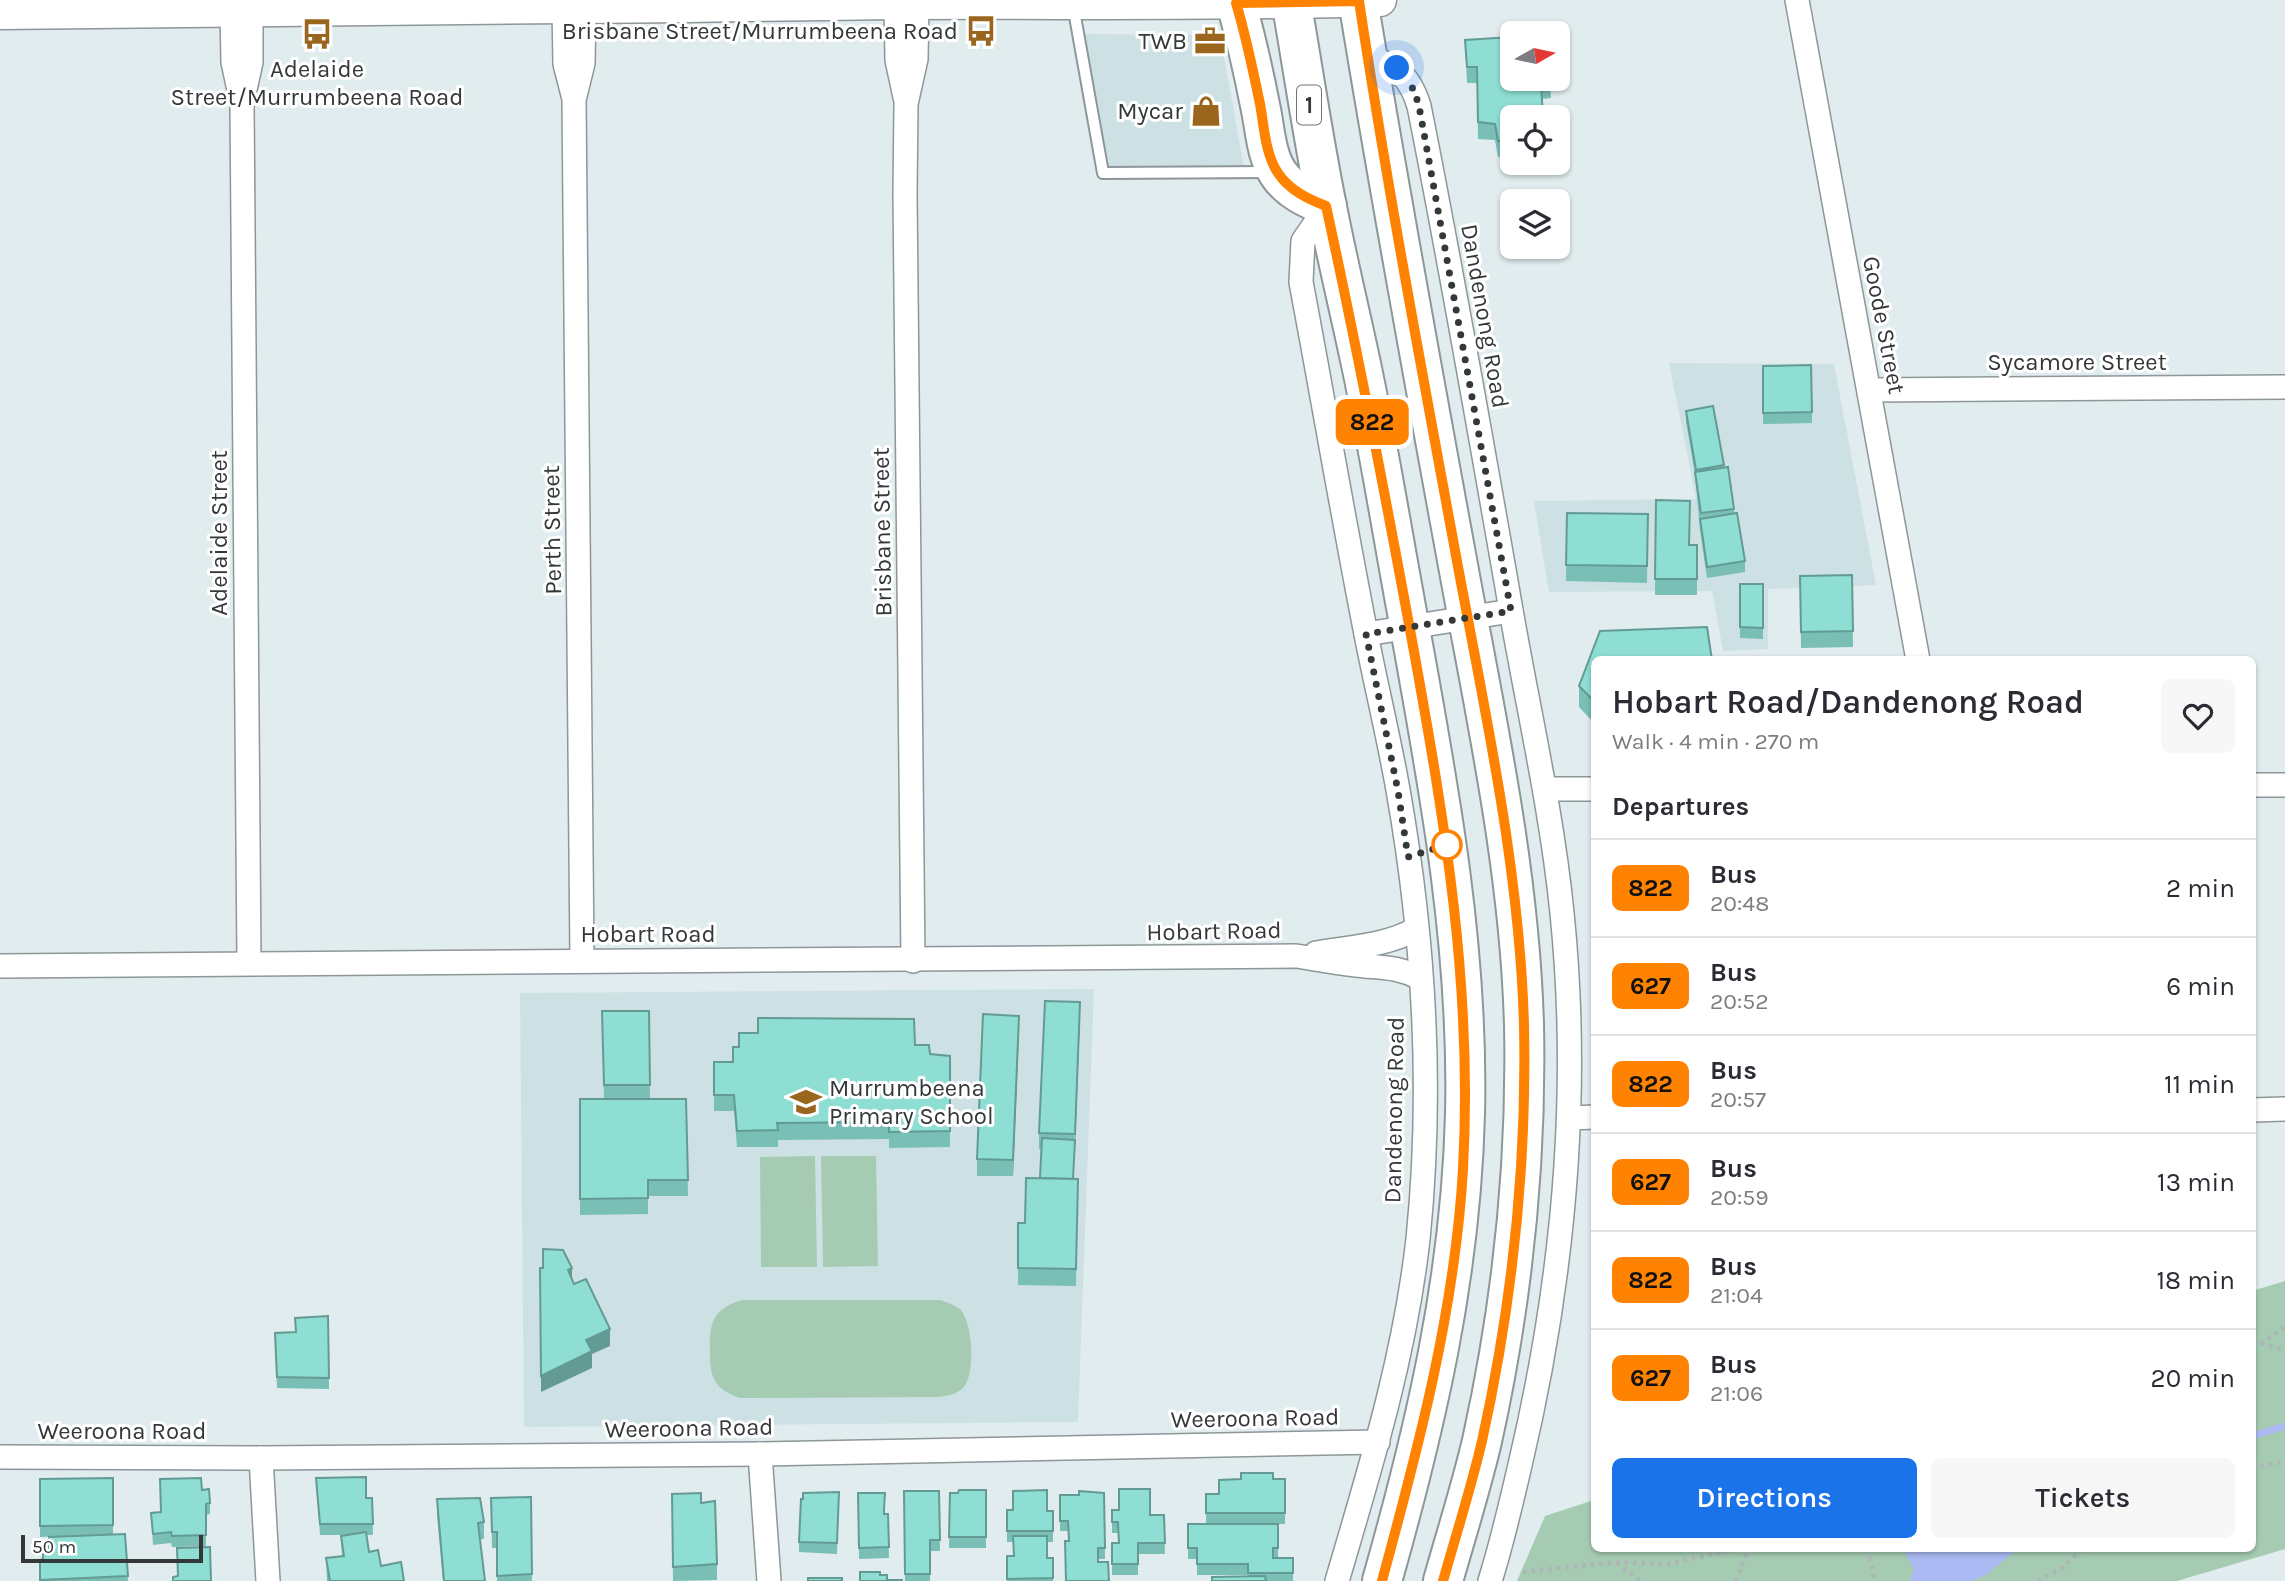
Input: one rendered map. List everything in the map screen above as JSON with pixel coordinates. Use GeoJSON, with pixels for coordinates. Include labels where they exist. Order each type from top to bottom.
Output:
{"type":"FeatureCollection","features":[{"type":"Feature","properties":{"kind":"highway"},"geometry":{"type":"LineString","coordinates":[[1358,0],[1399,245],[1500,799],[1516,914],[1524,1025],[1518,1217],[1507,1307],[1481,1445],[1443,1581]]}},
{"type":"Feature","properties":{"kind":"highway","name":"1"},"geometry":{"type":"LineString","coordinates":[[1291,2],[1326,206],[1361,367],[1440,796],[1456,912],[1464,1019],[1465,1113],[1456,1244],[1441,1345],[1423,1429],[1382,1581]]}},
{"type":"Feature","properties":{"kind":"highway"},"geometry":{"type":"LineString","coordinates":[[1236,3],[1249,49],[1269,152],[1277,172],[1305,198],[1326,206]]}},
{"type":"Feature","properties":{"kind":"main road"},"geometry":{"type":"LineString","coordinates":[[0,13],[182,6],[242,10],[647,4],[1236,3],[1380,0]]}},
{"type":"Feature","properties":{"kind":"street","name":"Goode Street"},"geometry":{"type":"LineString","coordinates":[[1797,0],[1917,656]]}},
{"type":"Feature","properties":{"kind":"street","name":"Brisbane Street"},"geometry":{"type":"LineString","coordinates":[[906,3],[897,60],[906,104],[913,961]]}},
{"type":"Feature","properties":{"kind":"street","name":"Perth Street"},"geometry":{"type":"LineString","coordinates":[[574,7],[565,64],[574,99],[582,960]]}},
{"type":"Feature","properties":{"kind":"street","name":"Adelaide Street"},"geometry":{"type":"LineString","coordinates":[[242,10],[233,62],[242,104],[248,962]]}},
{"type":"Feature","properties":{"kind":"street","name":"Dandenong Road"},"geometry":{"type":"LineString","coordinates":[[1367,55],[1397,68],[1414,90],[1419,106],[1545,789],[1566,960],[1570,1118],[1565,1192],[1548,1331],[1533,1409],[1490,1581]]}},
{"type":"Feature","properties":{"kind":"street","name":"Dandenong Road"},"geometry":{"type":"LineString","coordinates":[[1326,206],[1303,241],[1301,282],[1398,791],[1416,929],[1424,1062],[1424,1123],[1417,1241],[1398,1360],[1378,1442],[1337,1581]]}},
{"type":"Feature","properties":{"kind":"street","name":"Sycamore Street"},"geometry":{"type":"LineString","coordinates":[[1870,390],[2285,387]]}},
{"type":"Feature","properties":{"kind":"street"},"geometry":{"type":"LineString","coordinates":[[1366,634],[1511,611]]}},
{"type":"Feature","properties":{"kind":"street"},"geometry":{"type":"LineString","coordinates":[[2256,785],[2285,785]]}},
{"type":"Feature","properties":{"kind":"street"},"geometry":{"type":"LineString","coordinates":[[1545,789],[1591,789]]}},
{"type":"Feature","properties":{"kind":"street","name":"Hobart Road"},"geometry":{"type":"LineString","coordinates":[[0,966],[1296,956],[1383,943],[1399,939],[1416,929]]}},
{"type":"Feature","properties":{"kind":"street","name":"Hobart Road"},"geometry":{"type":"LineString","coordinates":[[1296,956],[1402,969],[1420,978]]}},
{"type":"Feature","properties":{"kind":"street"},"geometry":{"type":"LineString","coordinates":[[2256,1110],[2285,1109]]}},
{"type":"Feature","properties":{"kind":"street"},"geometry":{"type":"LineString","coordinates":[[1570,1118],[1591,1117]]}},
{"type":"Feature","properties":{"kind":"street","name":"Weeroona Road"},"geometry":{"type":"LineString","coordinates":[[0,1457],[760,1454],[1378,1442]]}},
{"type":"Feature","properties":{"kind":"street"},"geometry":{"type":"LineString","coordinates":[[760,1454],[769,1581]]}},
{"type":"Feature","properties":{"kind":"street"},"geometry":{"type":"LineString","coordinates":[[261,1458],[268,1581]]}},
{"type":"Feature","properties":{"kind":"lane"},"geometry":{"type":"LineString","coordinates":[[1072,3],[1103,173],[1277,172]]}},
{"type":"Feature","properties":{"kind":"path"},"geometry":{"type":"LineString","coordinates":[[2256,1344],[2285,1328]]}},
{"type":"Feature","properties":{"kind":"path"},"geometry":{"type":"LineString","coordinates":[[2261,1343],[2285,1350]]}},
{"type":"Feature","properties":{"kind":"path"},"geometry":{"type":"LineString","coordinates":[[2256,1466],[2285,1462]]}},
{"type":"Feature","properties":{"kind":"path"},"geometry":{"type":"LineString","coordinates":[[1523,1572],[1616,1562],[1669,1564],[1723,1552]]}},
{"type":"Feature","properties":{"kind":"path"},"geometry":{"type":"LineString","coordinates":[[1736,1581],[1747,1552]]}},
{"type":"Feature","properties":{"kind":"path"},"geometry":{"type":"LineString","coordinates":[[1869,1552],[1875,1581]]}},
{"type":"Feature","properties":{"kind":"path"},"geometry":{"type":"LineString","coordinates":[[2038,1581],[2063,1567],[2079,1552]]}},
{"type":"Feature","properties":{"kind":"path"},"geometry":{"type":"LineString","coordinates":[[1616,1562],[1640,1581]]}},
{"type":"Feature","properties":{"kind":"shaded area"},"geometry":{"type":"Polygon","coordinates":[[[1085,34],[1220,35],[1244,167],[1107,167],[1085,34]]]}},
{"type":"Feature","properties":{"kind":"shaded area"},"geometry":{"type":"Polygon","coordinates":[[[1669,363],[1834,364],[1876,585],[1768,589],[1768,649],[1723,651],[1712,591],[1549,592],[1534,501],[1696,499],[1669,363]]]}},
{"type":"Feature","properties":{"kind":"shaded area","name":"Murrumbeena Primary School"},"geometry":{"type":"Polygon","coordinates":[[[1094,989],[1078,1422],[524,1427],[520,993],[1094,989]]]}},
{"type":"Feature","properties":{"kind":"green space"},"geometry":{"type":"Polygon","coordinates":[[[815,1156],[817,1267],[761,1267],[760,1157],[815,1156]]]}},
{"type":"Feature","properties":{"kind":"green space"},"geometry":{"type":"Polygon","coordinates":[[[821,1156],[876,1156],[878,1266],[823,1267],[821,1156]]]}},
{"type":"Feature","properties":{"kind":"green space"},"geometry":{"type":"Polygon","coordinates":[[[2285,1281],[2285,1549],[2177,1581],[1517,1581],[1545,1516],[1591,1501],[1591,1552],[2256,1552],[2256,1290],[2285,1281]]]}},
{"type":"Feature","properties":{"kind":"green space"},"geometry":{"type":"Polygon","coordinates":[[[742,1300],[940,1300],[960,1309],[968,1325],[971,1360],[967,1381],[957,1392],[937,1397],[740,1398],[722,1389],[714,1379],[710,1365],[710,1332],[719,1313],[742,1300]]]}},
{"type":"Feature","properties":{"kind":"water"},"geometry":{"type":"Polygon","coordinates":[[[1905,1552],[2014,1552],[1984,1576],[1971,1581],[1910,1581],[1914,1569],[1905,1552]]]}},
{"type":"Feature","properties":{"kind":"building"},"geometry":{"type":"Polygon","coordinates":[[[1500,38],[1500,91],[1541,91],[1542,105],[1500,105],[1500,141],[1495,124],[1478,122],[1477,67],[1467,67],[1465,40],[1500,38]]]}},
{"type":"Feature","properties":{"kind":"building"},"geometry":{"type":"Polygon","coordinates":[[[1811,365],[1812,412],[1763,413],[1763,366],[1811,365]]]}},
{"type":"Feature","properties":{"kind":"building"},"geometry":{"type":"Polygon","coordinates":[[[1713,406],[1724,465],[1696,470],[1686,411],[1713,406]]]}},
{"type":"Feature","properties":{"kind":"building"},"geometry":{"type":"Polygon","coordinates":[[[1728,467],[1734,509],[1701,513],[1695,472],[1728,467]]]}},
{"type":"Feature","properties":{"kind":"building"},"geometry":{"type":"Polygon","coordinates":[[[1656,500],[1690,501],[1689,545],[1697,545],[1697,579],[1655,579],[1656,500]]]}},
{"type":"Feature","properties":{"kind":"building"},"geometry":{"type":"Polygon","coordinates":[[[1567,513],[1648,514],[1647,566],[1566,565],[1567,513]]]}},
{"type":"Feature","properties":{"kind":"building"},"geometry":{"type":"Polygon","coordinates":[[[1737,513],[1745,561],[1707,567],[1700,519],[1737,513]]]}},
{"type":"Feature","properties":{"kind":"building"},"geometry":{"type":"Polygon","coordinates":[[[1852,575],[1853,631],[1801,632],[1800,576],[1852,575]]]}},
{"type":"Feature","properties":{"kind":"building"},"geometry":{"type":"Polygon","coordinates":[[[1740,584],[1763,584],[1763,628],[1740,627],[1740,584]]]}},
{"type":"Feature","properties":{"kind":"building"},"geometry":{"type":"Polygon","coordinates":[[[1707,627],[1711,656],[1591,656],[1591,698],[1579,686],[1600,631],[1707,627]]]}},
{"type":"Feature","properties":{"kind":"building"},"geometry":{"type":"Polygon","coordinates":[[[1045,1001],[1080,1002],[1075,1134],[1039,1133],[1045,1001]]]}},
{"type":"Feature","properties":{"kind":"building"},"geometry":{"type":"Polygon","coordinates":[[[602,1011],[649,1011],[650,1085],[604,1085],[602,1011]]]}},
{"type":"Feature","properties":{"kind":"building"},"geometry":{"type":"Polygon","coordinates":[[[983,1014],[1019,1016],[1013,1160],[977,1159],[983,1014]]]}},
{"type":"Feature","properties":{"kind":"building"},"geometry":{"type":"Polygon","coordinates":[[[758,1018],[914,1019],[915,1045],[929,1045],[930,1054],[950,1056],[950,1131],[889,1132],[889,1122],[777,1123],[778,1130],[737,1131],[734,1095],[714,1095],[714,1062],[733,1062],[733,1047],[739,1047],[739,1033],[758,1033],[758,1018]]]}},
{"type":"Feature","properties":{"kind":"building"},"geometry":{"type":"Polygon","coordinates":[[[580,1099],[686,1099],[688,1180],[648,1180],[648,1198],[580,1199],[580,1099]]]}},
{"type":"Feature","properties":{"kind":"building"},"geometry":{"type":"Polygon","coordinates":[[[1042,1138],[1075,1140],[1073,1179],[1040,1178],[1042,1138]]]}},
{"type":"Feature","properties":{"kind":"building"},"geometry":{"type":"Polygon","coordinates":[[[1026,1178],[1078,1179],[1076,1269],[1018,1268],[1018,1223],[1025,1223],[1026,1178]]]}},
{"type":"Feature","properties":{"kind":"building"},"geometry":{"type":"Polygon","coordinates":[[[543,1249],[563,1250],[572,1268],[568,1270],[574,1284],[586,1279],[610,1329],[586,1340],[592,1351],[541,1376],[540,1268],[543,1268],[543,1249]]]}},
{"type":"Feature","properties":{"kind":"building"},"geometry":{"type":"Polygon","coordinates":[[[328,1316],[329,1378],[277,1377],[275,1333],[296,1332],[295,1318],[328,1316]]]}},
{"type":"Feature","properties":{"kind":"building"},"geometry":{"type":"Polygon","coordinates":[[[1241,1473],[1273,1473],[1273,1479],[1285,1479],[1285,1513],[1206,1513],[1206,1494],[1219,1494],[1219,1480],[1241,1479],[1241,1473]]]}},
{"type":"Feature","properties":{"kind":"building"},"geometry":{"type":"Polygon","coordinates":[[[366,1477],[366,1498],[372,1498],[373,1524],[320,1524],[316,1478],[366,1477]]]}},
{"type":"Feature","properties":{"kind":"building"},"geometry":{"type":"Polygon","coordinates":[[[113,1478],[113,1525],[40,1526],[40,1479],[113,1478]]]}},
{"type":"Feature","properties":{"kind":"building"},"geometry":{"type":"Polygon","coordinates":[[[201,1478],[202,1490],[209,1489],[206,1535],[172,1536],[171,1532],[153,1534],[151,1513],[161,1512],[160,1479],[201,1478]]]}},
{"type":"Feature","properties":{"kind":"building"},"geometry":{"type":"Polygon","coordinates":[[[1119,1489],[1150,1489],[1150,1515],[1164,1515],[1165,1543],[1138,1543],[1138,1564],[1112,1564],[1112,1543],[1119,1543],[1118,1522],[1112,1522],[1112,1510],[1119,1510],[1119,1489]]]}},
{"type":"Feature","properties":{"kind":"building"},"geometry":{"type":"Polygon","coordinates":[[[959,1490],[986,1490],[986,1537],[949,1537],[950,1493],[958,1493],[959,1490]]]}},
{"type":"Feature","properties":{"kind":"building"},"geometry":{"type":"Polygon","coordinates":[[[1047,1490],[1047,1511],[1053,1511],[1053,1531],[1007,1531],[1007,1510],[1013,1510],[1013,1491],[1047,1490]]]}},
{"type":"Feature","properties":{"kind":"building"},"geometry":{"type":"Polygon","coordinates":[[[904,1491],[939,1491],[940,1540],[930,1540],[930,1574],[905,1574],[904,1491]]]}},
{"type":"Feature","properties":{"kind":"building"},"geometry":{"type":"Polygon","coordinates":[[[1079,1491],[1104,1493],[1105,1548],[1098,1548],[1098,1562],[1108,1562],[1109,1581],[1066,1581],[1065,1541],[1069,1541],[1068,1521],[1060,1521],[1060,1495],[1079,1495],[1079,1491]]]}},
{"type":"Feature","properties":{"kind":"building"},"geometry":{"type":"Polygon","coordinates":[[[839,1492],[837,1543],[799,1542],[803,1493],[839,1492]]]}},
{"type":"Feature","properties":{"kind":"building"},"geometry":{"type":"Polygon","coordinates":[[[701,1493],[701,1503],[715,1501],[717,1564],[673,1567],[672,1494],[701,1493]]]}},
{"type":"Feature","properties":{"kind":"building"},"geometry":{"type":"Polygon","coordinates":[[[858,1493],[885,1493],[884,1514],[888,1514],[889,1547],[859,1548],[858,1493]]]}},
{"type":"Feature","properties":{"kind":"building"},"geometry":{"type":"Polygon","coordinates":[[[531,1497],[532,1574],[497,1576],[497,1532],[492,1532],[491,1498],[531,1497]]]}},
{"type":"Feature","properties":{"kind":"building"},"geometry":{"type":"Polygon","coordinates":[[[480,1498],[484,1522],[478,1523],[485,1581],[444,1581],[437,1499],[480,1498]]]}},
{"type":"Feature","properties":{"kind":"building"},"geometry":{"type":"Polygon","coordinates":[[[1188,1524],[1278,1524],[1278,1548],[1273,1548],[1273,1558],[1293,1558],[1293,1573],[1248,1573],[1248,1564],[1197,1564],[1197,1548],[1188,1548],[1188,1524]]]}},
{"type":"Feature","properties":{"kind":"building"},"geometry":{"type":"Polygon","coordinates":[[[366,1532],[369,1552],[378,1550],[381,1566],[401,1562],[404,1581],[330,1581],[326,1558],[344,1556],[341,1536],[366,1532]]]}},
{"type":"Feature","properties":{"kind":"building"},"geometry":{"type":"Polygon","coordinates":[[[125,1534],[128,1576],[40,1580],[40,1560],[43,1559],[43,1552],[49,1552],[49,1537],[125,1534]]]}},
{"type":"Feature","properties":{"kind":"building"},"geometry":{"type":"Polygon","coordinates":[[[1013,1536],[1047,1536],[1047,1558],[1053,1558],[1053,1578],[1007,1579],[1007,1556],[1014,1556],[1013,1536]]]}},
{"type":"Feature","properties":{"kind":"building"},"geometry":{"type":"Polygon","coordinates":[[[210,1547],[211,1581],[173,1581],[173,1577],[178,1576],[177,1548],[210,1547]]]}},
{"type":"Feature","properties":{"kind":"building"},"geometry":{"type":"Polygon","coordinates":[[[860,1572],[880,1572],[880,1575],[887,1575],[887,1580],[902,1581],[860,1581],[860,1572]]]}},
{"type":"Feature","properties":{"kind":"building"},"geometry":{"type":"Polygon","coordinates":[[[1265,1576],[1266,1581],[1212,1581],[1212,1577],[1265,1576]]]}},
{"type":"Feature","properties":{"kind":"building"},"geometry":{"type":"Polygon","coordinates":[[[808,1578],[842,1578],[842,1581],[808,1581],[808,1578]]]}},
{"type":"Feature","properties":{"kind":"waterway"},"geometry":{"type":"LineString","coordinates":[[2256,1435],[2285,1426]]}},
{"type":"Feature","properties":{"kind":"bus line","name":"822"},"geometry":{"type":"LineString","coordinates":[[1382,1581],[1423,1429],[1441,1345],[1455,1254],[1465,1091],[1464,1019],[1457,923],[1440,796],[1400,574],[1361,367],[1326,206],[1305,198],[1277,172],[1269,152],[1249,49],[1236,3],[1359,1],[1399,245],[1507,838],[1521,961],[1524,1025],[1518,1217],[1494,1382],[1481,1445],[1443,1581]]}},
{"type":"Feature","properties":{"kind":"place","name":"Brisbane Street/Murrumbeena Road"},"geometry":{"type":"Point","coordinates":[981,31]}},
{"type":"Feature","properties":{"kind":"place","name":"Adelaide Street/Murrumbeena Road"},"geometry":{"type":"Point","coordinates":[317,34]}},
{"type":"Feature","properties":{"kind":"place","name":"TWB"},"geometry":{"type":"Point","coordinates":[1210,41]}},
{"type":"Feature","properties":{"kind":"place","name":"Mycar"},"geometry":{"type":"Point","coordinates":[1206,111]}},
{"type":"Feature","properties":{"kind":"place","name":"Murrumbeena Primary School"},"geometry":{"type":"Point","coordinates":[806,1102]}},
{"type":"Feature","properties":{"kind":"route"},"geometry":{"type":"LineString","coordinates":[[1397,68],[1414,90],[1419,106],[1511,611],[1366,634],[1398,791],[1408,857],[1447,845]]}}]}
